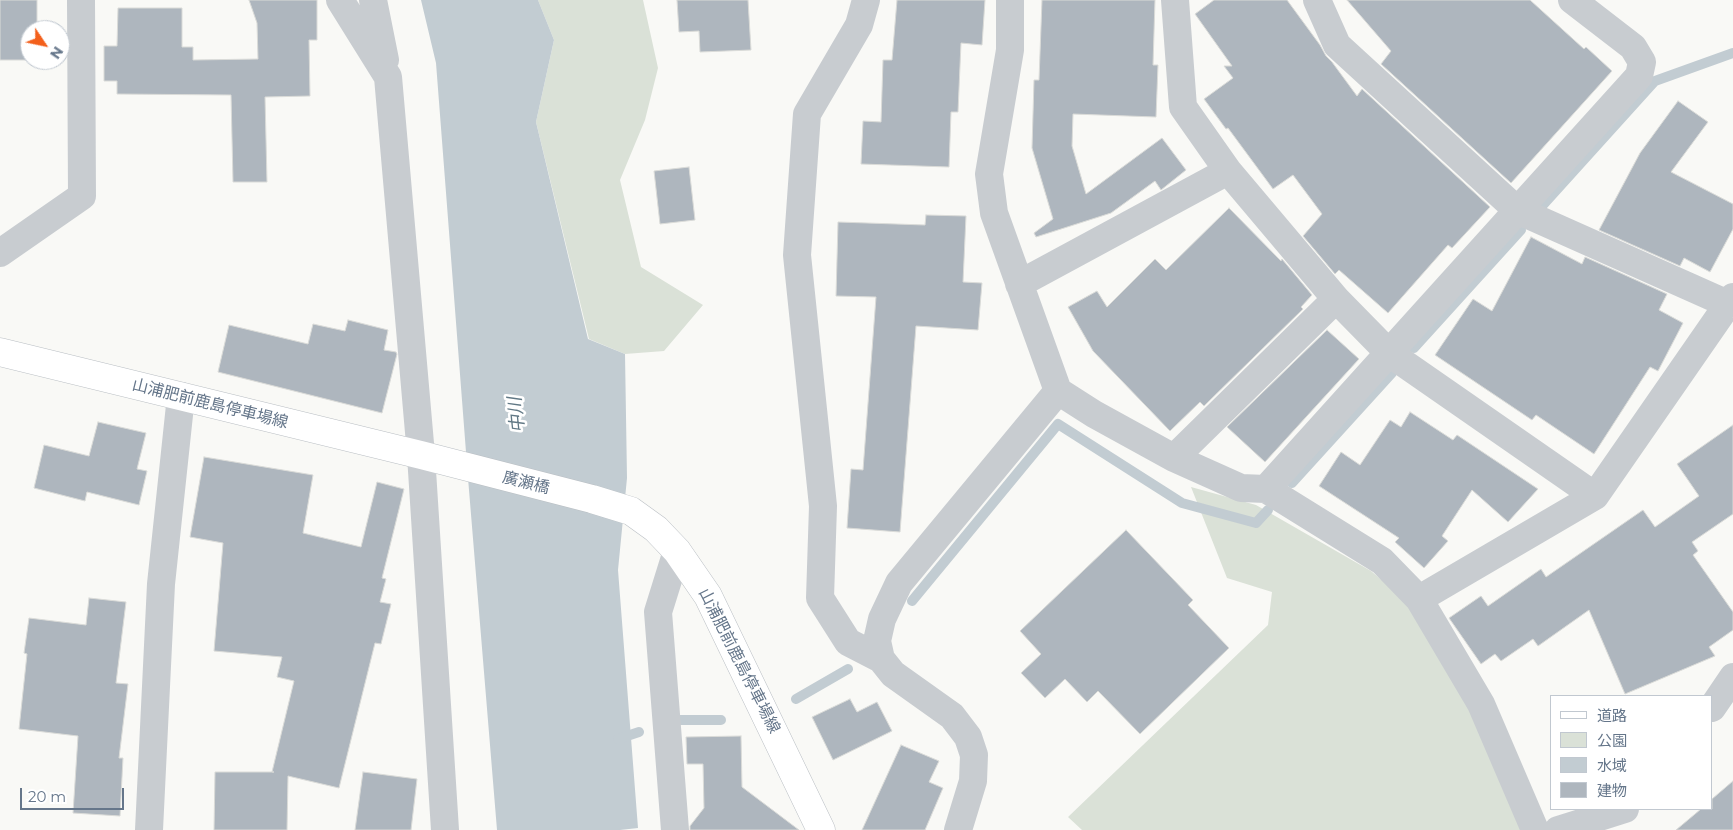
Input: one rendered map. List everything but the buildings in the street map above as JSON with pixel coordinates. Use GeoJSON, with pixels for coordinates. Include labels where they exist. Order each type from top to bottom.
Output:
{"type":"FeatureCollection","features":[{"type":"Feature","properties":{"kind":"main road","name":"山浦肥前鹿島停車場線"},"geometry":{"type":"LineString","coordinates":[[0,352],[421,456]]}},
{"type":"Feature","properties":{"kind":"main road","name":"廣瀬橋"},"geometry":{"type":"LineString","coordinates":[[421,456],[592,499],[631,511]]}},
{"type":"Feature","properties":{"kind":"main road","name":"山浦肥前鹿島停車場線"},"geometry":{"type":"LineString","coordinates":[[631,511],[656,529],[677,551],[708,596],[821,830]]}},
{"type":"Feature","properties":{"kind":"street"},"geometry":{"type":"LineString","coordinates":[[0,254],[82,196],[81,0]]}},
{"type":"Feature","properties":{"kind":"street"},"geometry":{"type":"LineString","coordinates":[[340,0],[388,77]]}},
{"type":"Feature","properties":{"kind":"street"},"geometry":{"type":"LineString","coordinates":[[373,0],[388,77],[421,456],[445,830]]}},
{"type":"Feature","properties":{"kind":"street"},"geometry":{"type":"LineString","coordinates":[[866,0],[859,25],[808,114],[798,255],[823,506],[820,598],[848,642],[881,659],[893,674],[952,716],[968,737],[974,755],[973,781],[958,830]]}},
{"type":"Feature","properties":{"kind":"street"},"geometry":{"type":"LineString","coordinates":[[1010,0],[1010,50],[989,174],[994,212],[1058,391],[1094,414],[1174,458],[1241,488],[1266,489],[1382,561],[1419,599],[1482,704],[1535,830]]}},
{"type":"Feature","properties":{"kind":"street"},"geometry":{"type":"LineString","coordinates":[[1175,0],[1183,107],[1228,171],[1336,299],[1389,352],[1596,496]]}},
{"type":"Feature","properties":{"kind":"street"},"geometry":{"type":"LineString","coordinates":[[1316,0],[1337,45],[1517,210],[1730,301],[1596,496],[1419,599]]}},
{"type":"Feature","properties":{"kind":"street"},"geometry":{"type":"LineString","coordinates":[[1266,489],[1639,76],[1642,62],[1633,47],[1572,0]]}},
{"type":"Feature","properties":{"kind":"street"},"geometry":{"type":"LineString","coordinates":[[1020,284],[1228,171]]}},
{"type":"Feature","properties":{"kind":"street"},"geometry":{"type":"LineString","coordinates":[[1174,458],[1336,299]]}},
{"type":"Feature","properties":{"kind":"street"},"geometry":{"type":"LineString","coordinates":[[881,659],[877,642],[882,619],[899,583],[1058,391]]}},
{"type":"Feature","properties":{"kind":"street"},"geometry":{"type":"LineString","coordinates":[[149,830],[161,584],[181,396]]}},
{"type":"Feature","properties":{"kind":"street"},"geometry":{"type":"LineString","coordinates":[[675,830],[658,612],[677,551]]}},
{"type":"Feature","properties":{"kind":"street"},"geometry":{"type":"LineString","coordinates":[[1713,707],[1733,677]]}},
{"type":"Feature","properties":{"kind":"street"},"geometry":{"type":"LineString","coordinates":[[1558,830],[1622,810]]}},
{"type":"Feature","properties":{"kind":"green space"},"geometry":{"type":"Polygon","coordinates":[[[538,0],[643,0],[658,68],[645,120],[620,180],[641,267],[703,305],[664,351],[625,354],[589,339],[536,122],[554,40],[538,0]]]}},
{"type":"Feature","properties":{"kind":"green space"},"geometry":{"type":"Polygon","coordinates":[[[1191,487],[1256,505],[1371,571],[1411,605],[1471,706],[1524,830],[1082,830],[1068,817],[1268,625],[1272,592],[1227,578],[1191,487]]]}},
{"type":"Feature","properties":{"kind":"water","name":"中川"},"geometry":{"type":"Polygon","coordinates":[[[421,0],[538,0],[554,40],[536,122],[588,339],[625,354],[627,478],[618,570],[638,828],[620,830],[497,830],[436,63],[421,0]]]}},
{"type":"Feature","properties":{"kind":"waterway"},"geometry":{"type":"LineString","coordinates":[[1543,205],[1655,81],[1733,53]]}},
{"type":"Feature","properties":{"kind":"waterway"},"geometry":{"type":"LineString","coordinates":[[1414,348],[1521,230]]}},
{"type":"Feature","properties":{"kind":"waterway"},"geometry":{"type":"LineString","coordinates":[[1292,483],[1392,373]]}},
{"type":"Feature","properties":{"kind":"waterway"},"geometry":{"type":"LineString","coordinates":[[912,601],[1058,424],[1182,503],[1256,523],[1268,510]]}},
{"type":"Feature","properties":{"kind":"waterway"},"geometry":{"type":"LineString","coordinates":[[796,699],[848,669]]}},
{"type":"Feature","properties":{"kind":"waterway"},"geometry":{"type":"LineString","coordinates":[[676,720],[721,720]]}},
{"type":"Feature","properties":{"kind":"waterway"},"geometry":{"type":"LineString","coordinates":[[618,739],[639,732]]}}]}
